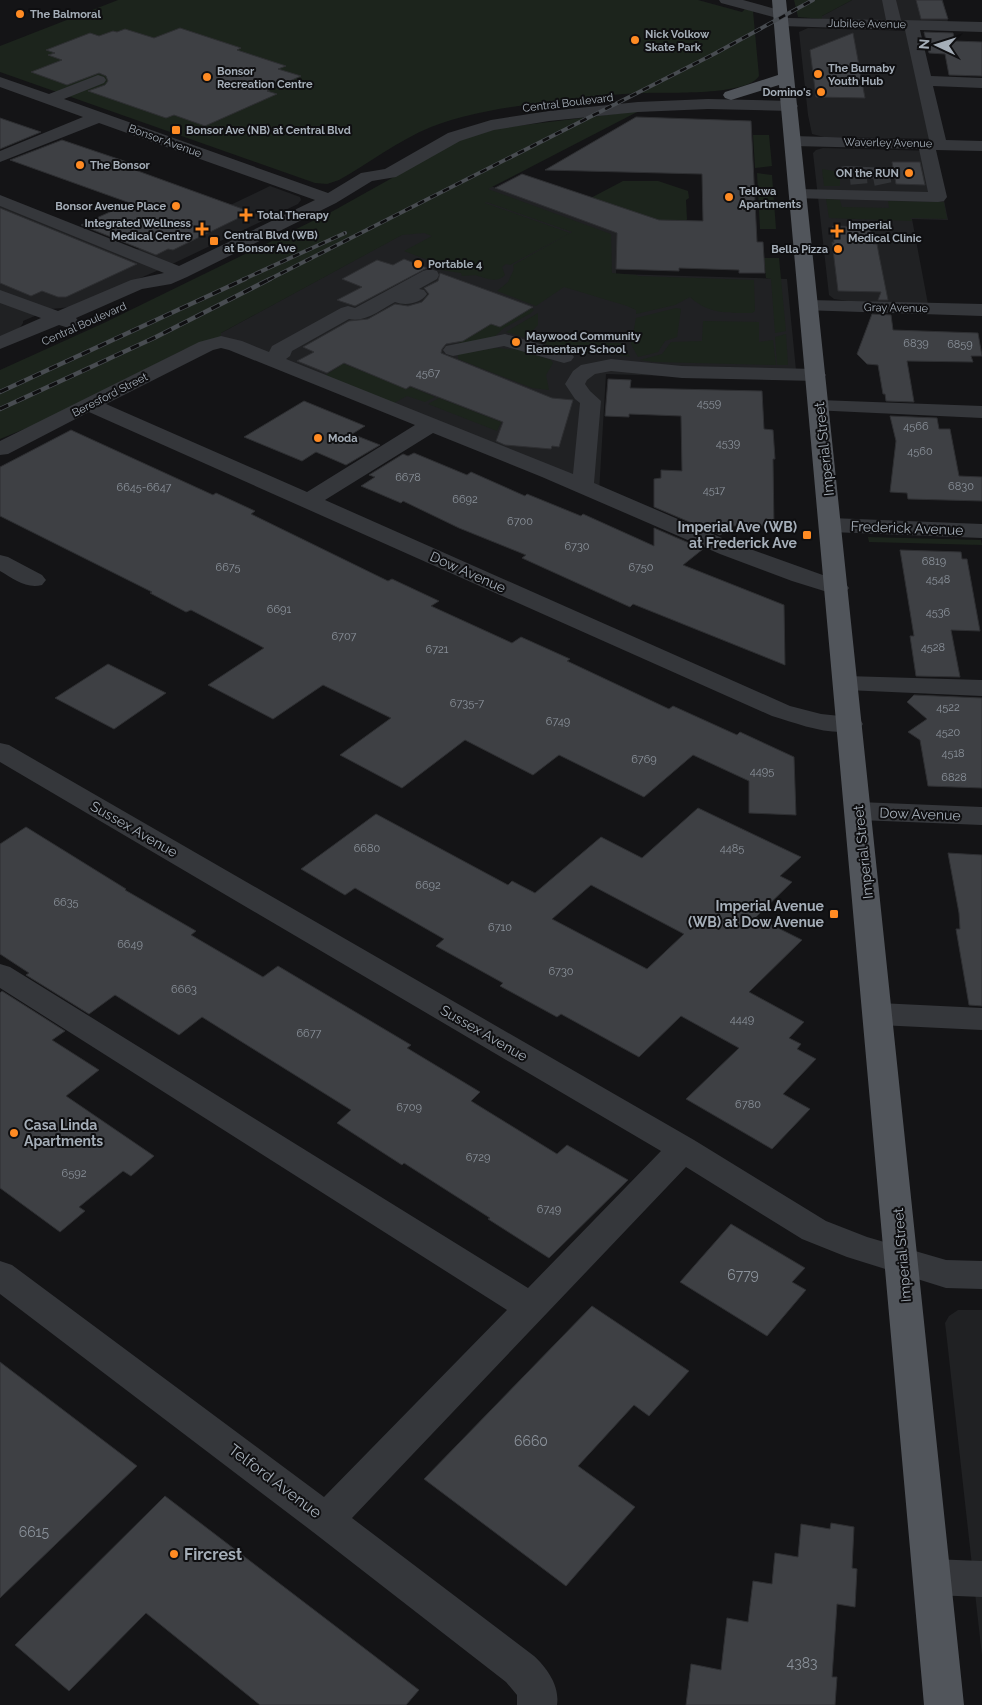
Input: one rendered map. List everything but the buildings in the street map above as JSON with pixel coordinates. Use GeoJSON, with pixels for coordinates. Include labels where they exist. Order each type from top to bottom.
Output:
{"type":"FeatureCollection","features":[{"type":"Feature","properties":{"kind":"main road","name":"Imperial Street"},"geometry":{"type":"LineString","coordinates":[[781,12],[789,102],[800,154],[798,194],[879,1014],[944,1705]]}},
{"type":"Feature","properties":{"kind":"main road"},"geometry":{"type":"LineString","coordinates":[[731,96],[787,77]]}},
{"type":"Feature","properties":{"kind":"street","name":"Jubilee Avenue"},"geometry":{"type":"LineString","coordinates":[[726,0],[781,12],[894,25],[982,27]]}},
{"type":"Feature","properties":{"kind":"street"},"geometry":{"type":"LineString","coordinates":[[889,0],[894,25]]}},
{"type":"Feature","properties":{"kind":"street"},"geometry":{"type":"LineString","coordinates":[[830,161],[863,175],[938,198],[925,81],[911,25]]}},
{"type":"Feature","properties":{"kind":"street"},"geometry":{"type":"LineString","coordinates":[[50,99],[98,80]]}},
{"type":"Feature","properties":{"kind":"street"},"geometry":{"type":"LineString","coordinates":[[925,81],[982,83]]}},
{"type":"Feature","properties":{"kind":"street","name":"Bonsor Avenue"},"geometry":{"type":"LineString","coordinates":[[0,82],[330,199]]}},
{"type":"Feature","properties":{"kind":"street","name":"Central Boulevard"},"geometry":{"type":"LineString","coordinates":[[367,177],[370,168],[436,130],[457,122],[530,107],[630,96],[731,96],[789,102]]}},
{"type":"Feature","properties":{"kind":"street","name":"Central Boulevard"},"geometry":{"type":"LineString","coordinates":[[0,343],[138,284],[172,276],[330,199],[367,177],[390,173],[454,137],[478,129],[516,120],[673,105],[789,102]]}},
{"type":"Feature","properties":{"kind":"street"},"geometry":{"type":"LineString","coordinates":[[0,158],[98,117]]}},
{"type":"Feature","properties":{"kind":"street","name":"Waverley Avenue"},"geometry":{"type":"LineString","coordinates":[[800,154],[863,175],[932,149],[982,146]]}},
{"type":"Feature","properties":{"kind":"street"},"geometry":{"type":"LineString","coordinates":[[798,194],[863,175]]}},
{"type":"Feature","properties":{"kind":"street"},"geometry":{"type":"LineString","coordinates":[[0,200],[172,276]]}},
{"type":"Feature","properties":{"kind":"street"},"geometry":{"type":"LineString","coordinates":[[288,349],[348,312],[356,314],[430,275]]}},
{"type":"Feature","properties":{"kind":"street","name":"Central Boulevard"},"geometry":{"type":"LineString","coordinates":[[0,361],[150,294],[172,276]]}},
{"type":"Feature","properties":{"kind":"street"},"geometry":{"type":"LineString","coordinates":[[394,294],[405,298],[417,294]]}},
{"type":"Feature","properties":{"kind":"street"},"geometry":{"type":"LineString","coordinates":[[0,296],[79,327]]}},
{"type":"Feature","properties":{"kind":"street","name":"Gray Avenue"},"geometry":{"type":"LineString","coordinates":[[809,306],[982,310]]}},
{"type":"Feature","properties":{"kind":"street"},"geometry":{"type":"LineString","coordinates":[[453,350],[506,340],[564,357]]}},
{"type":"Feature","properties":{"kind":"street","name":"Beresford Street"},"geometry":{"type":"LineString","coordinates":[[0,449],[206,346],[221,342],[234,345],[430,425]]}},
{"type":"Feature","properties":{"kind":"street"},"geometry":{"type":"LineString","coordinates":[[583,487],[591,401],[582,395],[575,384],[577,378],[584,372],[595,367],[611,365],[663,371],[816,375]]}},
{"type":"Feature","properties":{"kind":"street","name":"Dow Avenue"},"geometry":{"type":"LineString","coordinates":[[90,405],[678,664],[782,712],[820,722],[850,724]]}},
{"type":"Feature","properties":{"kind":"street"},"geometry":{"type":"LineString","coordinates":[[819,406],[982,412]]}},
{"type":"Feature","properties":{"kind":"street"},"geometry":{"type":"LineString","coordinates":[[308,502],[430,425],[741,554],[837,588]]}},
{"type":"Feature","properties":{"kind":"street","name":"Frederick Avenue"},"geometry":{"type":"LineString","coordinates":[[831,525],[982,531]]}},
{"type":"Feature","properties":{"kind":"street"},"geometry":{"type":"LineString","coordinates":[[0,562],[34,580]]}},
{"type":"Feature","properties":{"kind":"street"},"geometry":{"type":"LineString","coordinates":[[846,683],[982,688]]}},
{"type":"Feature","properties":{"kind":"street","name":"Sussex Avenue"},"geometry":{"type":"LineString","coordinates":[[0,751],[683,1149],[814,1230],[859,1248],[946,1274],[982,1276]]}},
{"type":"Feature","properties":{"kind":"street","name":"Dow Avenue"},"geometry":{"type":"LineString","coordinates":[[859,811],[982,816]]}},
{"type":"Feature","properties":{"kind":"street"},"geometry":{"type":"LineString","coordinates":[[0,974],[532,1308]]}},
{"type":"Feature","properties":{"kind":"street"},"geometry":{"type":"LineString","coordinates":[[879,1014],[982,1018]]}},
{"type":"Feature","properties":{"kind":"street"},"geometry":{"type":"LineString","coordinates":[[326,1520],[683,1149]]}},
{"type":"Feature","properties":{"kind":"street","name":"Telford Avenue"},"geometry":{"type":"LineString","coordinates":[[0,1275],[326,1520],[520,1669],[533,1683],[538,1702]]}},
{"type":"Feature","properties":{"kind":"street"},"geometry":{"type":"LineString","coordinates":[[932,1576],[982,1579]]}},
{"type":"Feature","properties":{"kind":"shaded area"},"geometry":{"type":"Polygon","coordinates":[[[118,0],[698,0],[742,12],[745,9],[753,11],[759,76],[752,82],[724,90],[602,96],[478,113],[446,121],[419,132],[339,180],[327,184],[315,183],[0,72],[0,46],[118,0]]]}},
{"type":"Feature","properties":{"kind":"shaded area"},"geometry":{"type":"Polygon","coordinates":[[[794,0],[852,0],[822,16],[822,19],[798,17],[794,0]]]}},
{"type":"Feature","properties":{"kind":"shaded area"},"geometry":{"type":"Polygon","coordinates":[[[852,0],[943,0],[948,22],[822,19],[822,16],[852,0]]]}},
{"type":"Feature","properties":{"kind":"shaded area"},"geometry":{"type":"Polygon","coordinates":[[[808,28],[913,31],[938,139],[824,137],[812,134],[808,115],[799,32],[808,28]]]}},
{"type":"Feature","properties":{"kind":"shaded area"},"geometry":{"type":"Polygon","coordinates":[[[639,111],[488,189],[611,234],[612,273],[638,276],[754,280],[755,311],[752,313],[711,310],[690,297],[675,305],[636,314],[636,310],[627,306],[564,287],[536,306],[497,291],[508,282],[514,269],[513,265],[572,232],[486,202],[570,233],[510,265],[506,264],[502,267],[505,275],[494,280],[475,275],[462,276],[461,273],[441,270],[439,268],[441,265],[404,251],[432,236],[424,233],[402,235],[221,333],[221,339],[183,350],[51,418],[0,439],[0,370],[106,322],[333,211],[460,140],[499,128],[639,111]]]}},
{"type":"Feature","properties":{"kind":"shaded area"},"geometry":{"type":"Polygon","coordinates":[[[753,135],[769,135],[772,166],[755,168],[753,135]]]}},
{"type":"Feature","properties":{"kind":"shaded area"},"geometry":{"type":"Polygon","coordinates":[[[823,148],[934,151],[948,220],[912,219],[928,304],[848,301],[834,299],[829,295],[813,153],[823,148]]]}},
{"type":"Feature","properties":{"kind":"shaded area"},"geometry":{"type":"Polygon","coordinates":[[[822,169],[840,172],[840,186],[824,186],[822,169]]]}},
{"type":"Feature","properties":{"kind":"shaded area"},"geometry":{"type":"Polygon","coordinates":[[[757,173],[772,175],[776,229],[760,229],[757,173]]]}},
{"type":"Feature","properties":{"kind":"shaded area"},"geometry":{"type":"Polygon","coordinates":[[[623,181],[658,181],[688,191],[689,198],[686,200],[687,219],[684,225],[680,226],[679,220],[659,220],[585,201],[623,181]]]}},
{"type":"Feature","properties":{"kind":"shaded area"},"geometry":{"type":"Polygon","coordinates":[[[270,186],[300,197],[301,200],[298,204],[166,267],[72,307],[51,309],[23,321],[19,329],[0,338],[0,202],[130,253],[270,186]]]}},
{"type":"Feature","properties":{"kind":"shaded area","name":"Maywood Community Elementary School"},"geometry":{"type":"Polygon","coordinates":[[[491,186],[617,233],[616,274],[787,279],[797,380],[606,374],[599,493],[221,339],[221,333],[491,186]]]}},
{"type":"Feature","properties":{"kind":"shaded area"},"geometry":{"type":"Polygon","coordinates":[[[826,199],[840,200],[842,207],[889,208],[888,201],[944,202],[947,219],[911,218],[912,221],[829,218],[826,199]]]}},
{"type":"Feature","properties":{"kind":"shaded area"},"geometry":{"type":"Polygon","coordinates":[[[764,258],[779,258],[786,331],[775,333],[771,279],[766,278],[764,258]]]}},
{"type":"Feature","properties":{"kind":"shaded area"},"geometry":{"type":"Polygon","coordinates":[[[530,307],[534,310],[531,313],[504,328],[494,337],[452,347],[491,324],[500,327],[530,307]]]}},
{"type":"Feature","properties":{"kind":"shaded area"},"geometry":{"type":"Polygon","coordinates":[[[676,308],[681,309],[677,337],[665,341],[658,352],[638,357],[631,344],[636,318],[676,308]]]}},
{"type":"Feature","properties":{"kind":"shaded area"},"geometry":{"type":"Polygon","coordinates":[[[538,313],[538,325],[533,330],[539,335],[561,340],[622,343],[630,357],[612,354],[574,353],[506,332],[538,313]]]}},
{"type":"Feature","properties":{"kind":"shaded area"},"geometry":{"type":"Polygon","coordinates":[[[703,321],[759,322],[759,342],[773,340],[776,365],[640,360],[662,354],[671,342],[702,341],[703,321]]]}},
{"type":"Feature","properties":{"kind":"shaded area"},"geometry":{"type":"Polygon","coordinates":[[[786,334],[788,365],[777,365],[775,337],[786,334]]]}},
{"type":"Feature","properties":{"kind":"shaded area"},"geometry":{"type":"Polygon","coordinates":[[[496,348],[519,350],[551,360],[553,363],[546,375],[549,390],[532,388],[458,359],[458,354],[496,348]]]}},
{"type":"Feature","properties":{"kind":"shaded area"},"geometry":{"type":"Polygon","coordinates":[[[327,357],[407,389],[411,387],[435,397],[425,402],[407,396],[392,404],[324,376],[340,366],[327,357]]]}},
{"type":"Feature","properties":{"kind":"shaded area"},"geometry":{"type":"Polygon","coordinates":[[[439,398],[501,422],[497,431],[428,404],[439,398]]]}},
{"type":"Feature","properties":{"kind":"shaded area"},"geometry":{"type":"Polygon","coordinates":[[[868,537],[981,540],[982,545],[869,542],[868,537]]]}},
{"type":"Feature","properties":{"kind":"shaded area"},"geometry":{"type":"Polygon","coordinates":[[[958,1310],[982,1310],[982,1656],[945,1323],[949,1316],[958,1310]]]}},
{"type":"Feature","properties":{"kind":"tunnel"},"geometry":{"type":"LineString","coordinates":[[858,173],[859,184]]}},
{"type":"Feature","properties":{"kind":"tunnel"},"geometry":{"type":"LineString","coordinates":[[881,174],[883,184]]}},
{"type":"Feature","properties":{"kind":"railway"},"geometry":{"type":"LineString","coordinates":[[268,280],[714,54],[813,0]]}},
{"type":"Feature","properties":{"kind":"railway"},"geometry":{"type":"LineString","coordinates":[[242,280],[345,233]]}},
{"type":"Feature","properties":{"kind":"railway"},"geometry":{"type":"LineString","coordinates":[[0,392],[245,279]]}},
{"type":"Feature","properties":{"kind":"railway"},"geometry":{"type":"LineString","coordinates":[[0,409],[156,337],[270,279]]}},
{"type":"Feature","properties":{"kind":"place","name":"The Balmoral"},"geometry":{"type":"Point","coordinates":[20,14]}},
{"type":"Feature","properties":{"kind":"place","name":"Nick Volkow Skate Park"},"geometry":{"type":"Point","coordinates":[635,40]}},
{"type":"Feature","properties":{"kind":"place","name":"The Burnaby Youth Hub"},"geometry":{"type":"Point","coordinates":[818,74]}},
{"type":"Feature","properties":{"kind":"place","name":"Bonsor Recreation Centre"},"geometry":{"type":"Point","coordinates":[207,77]}},
{"type":"Feature","properties":{"kind":"place","name":"Domino's"},"geometry":{"type":"Point","coordinates":[821,92]}},
{"type":"Feature","properties":{"kind":"place","name":"Bonsor Ave (NB) at Central Blvd"},"geometry":{"type":"Point","coordinates":[176,130]}},
{"type":"Feature","properties":{"kind":"place","name":"The Bonsor"},"geometry":{"type":"Point","coordinates":[80,165]}},
{"type":"Feature","properties":{"kind":"place","name":"ON the RUN"},"geometry":{"type":"Point","coordinates":[909,173]}},
{"type":"Feature","properties":{"kind":"place","name":"Telkwa Apartments"},"geometry":{"type":"Point","coordinates":[729,197]}},
{"type":"Feature","properties":{"kind":"place","name":"Bonsor Avenue Place"},"geometry":{"type":"Point","coordinates":[176,206]}},
{"type":"Feature","properties":{"kind":"place","name":"Total Therapy"},"geometry":{"type":"Point","coordinates":[246,215]}},
{"type":"Feature","properties":{"kind":"place","name":"Integrated Wellness Medical Centre"},"geometry":{"type":"Point","coordinates":[202,229]}},
{"type":"Feature","properties":{"kind":"place","name":"Imperial Medical Clinic"},"geometry":{"type":"Point","coordinates":[837,231]}},
{"type":"Feature","properties":{"kind":"place","name":"Central Blvd (WB) at Bonsor Ave"},"geometry":{"type":"Point","coordinates":[214,241]}},
{"type":"Feature","properties":{"kind":"place","name":"Bella Pizza"},"geometry":{"type":"Point","coordinates":[838,249]}},
{"type":"Feature","properties":{"kind":"place","name":"Portable 4"},"geometry":{"type":"Point","coordinates":[418,264]}},
{"type":"Feature","properties":{"kind":"place","name":"Maywood Community Elementary School"},"geometry":{"type":"Point","coordinates":[516,342]}},
{"type":"Feature","properties":{"kind":"place","name":"Moda"},"geometry":{"type":"Point","coordinates":[318,438]}},
{"type":"Feature","properties":{"kind":"place","name":"Imperial Ave (WB) at Frederick Ave"},"geometry":{"type":"Point","coordinates":[807,535]}},
{"type":"Feature","properties":{"kind":"place","name":"Imperial Avenue (WB) at Dow Avenue"},"geometry":{"type":"Point","coordinates":[834,914]}},
{"type":"Feature","properties":{"kind":"place","name":"Casa Linda Apartments"},"geometry":{"type":"Point","coordinates":[14,1133]}},
{"type":"Feature","properties":{"kind":"place","name":"Fircrest"},"geometry":{"type":"Point","coordinates":[174,1554]}}]}
